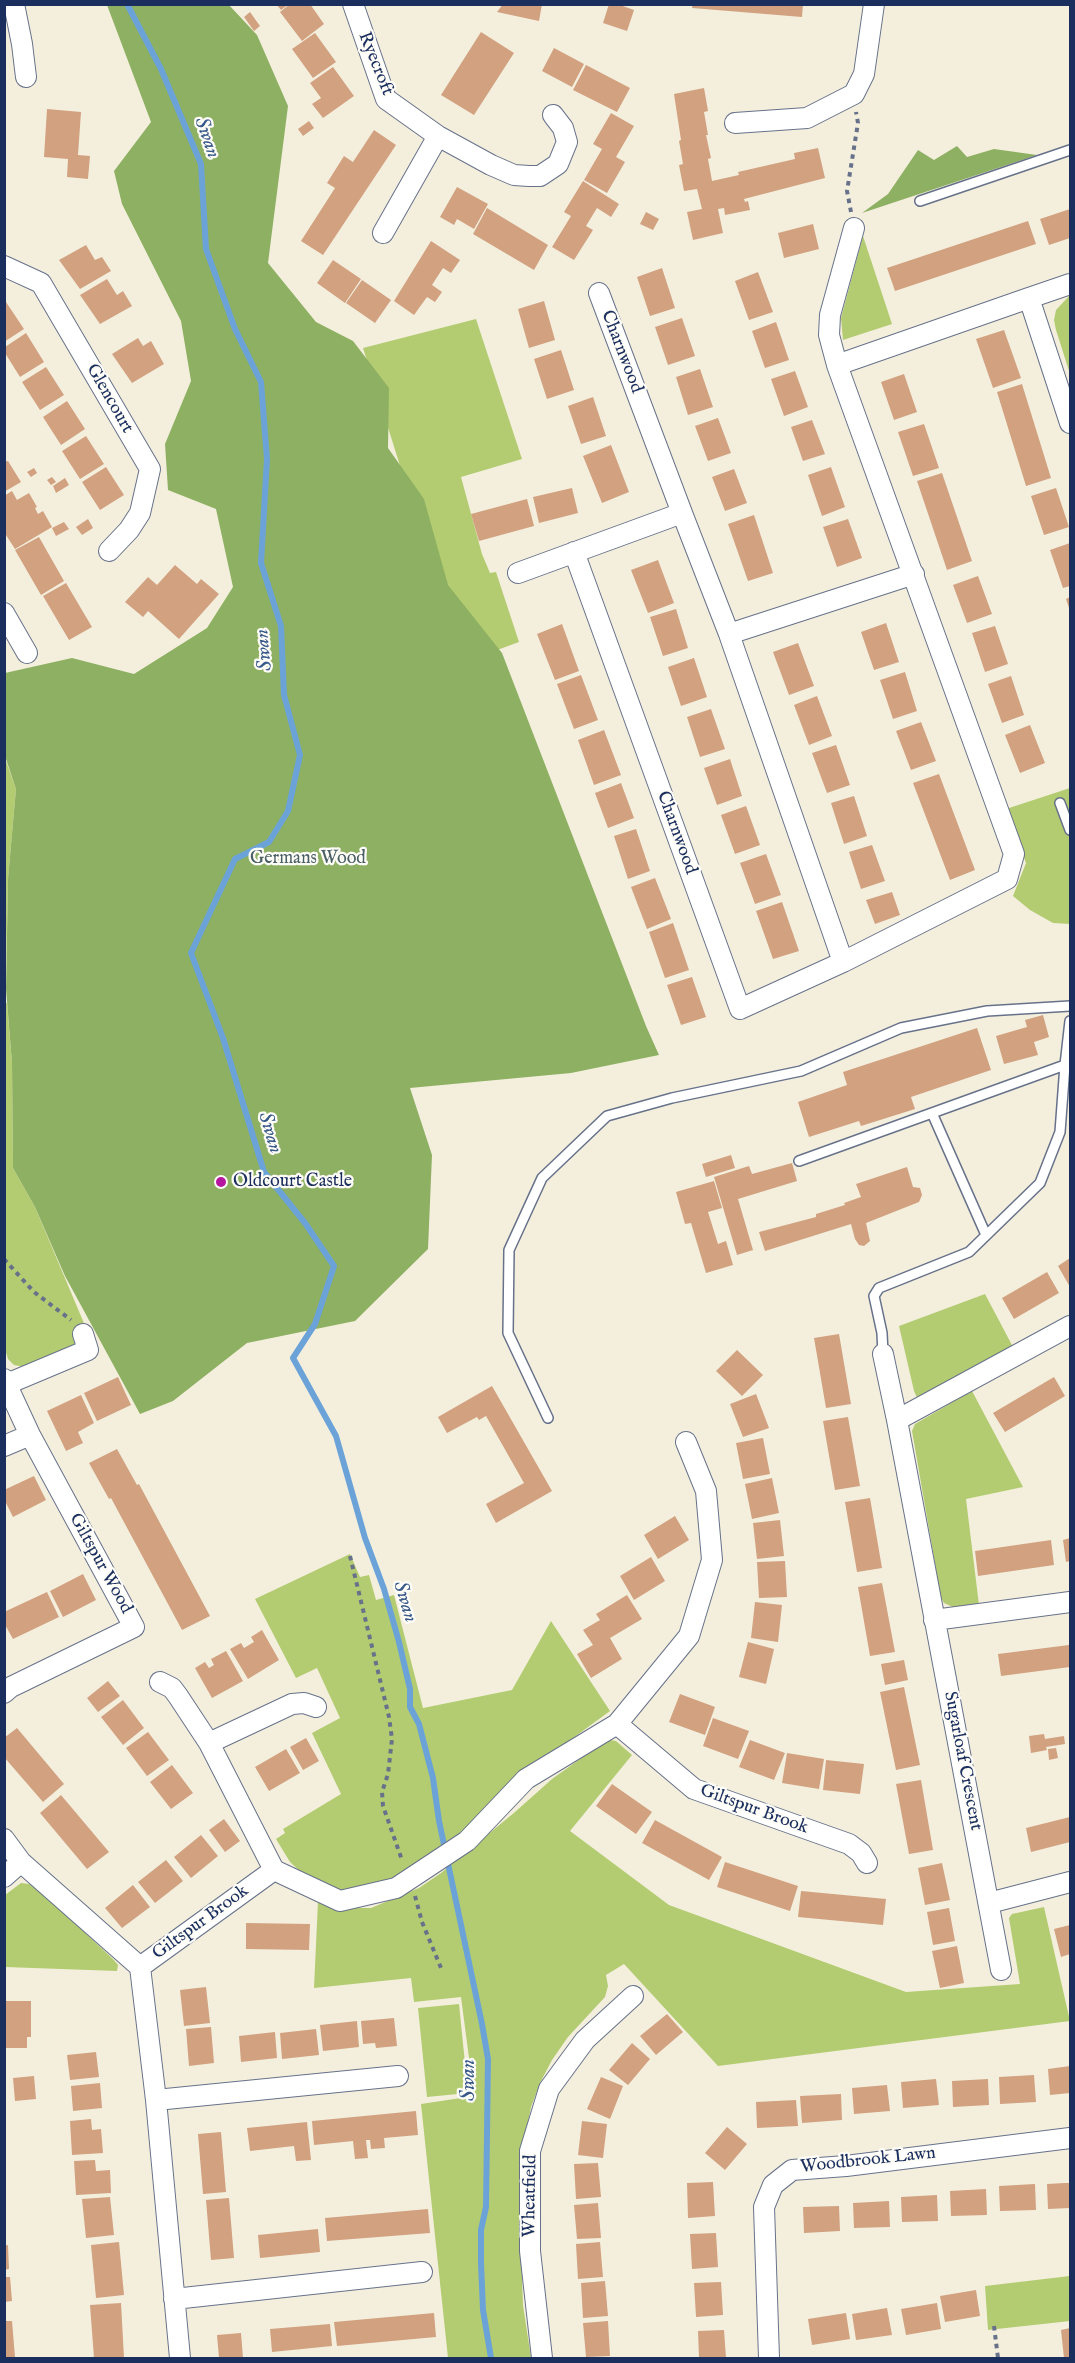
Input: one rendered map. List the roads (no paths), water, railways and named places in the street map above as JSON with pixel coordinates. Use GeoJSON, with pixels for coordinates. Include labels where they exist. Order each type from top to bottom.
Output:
{"type":"FeatureCollection","features":[{"type":"Feature","properties":{"kind":"street"},"geometry":{"type":"LineString","coordinates":[[14,4],[26,77]]}},
{"type":"Feature","properties":{"kind":"street","name":"Ryecroft"},"geometry":{"type":"LineString","coordinates":[[352,4],[386,99],[438,136],[514,175],[540,176],[558,164],[567,142],[563,128],[553,115]]}},
{"type":"Feature","properties":{"kind":"street"},"geometry":{"type":"LineString","coordinates":[[735,123],[807,118],[854,94],[864,74],[874,4]]}},
{"type":"Feature","properties":{"kind":"street"},"geometry":{"type":"LineString","coordinates":[[382,233],[438,136]]}},
{"type":"Feature","properties":{"kind":"street","name":"Charnwood"},"geometry":{"type":"LineString","coordinates":[[574,552],[740,1009],[843,962],[1007,879],[1014,854],[837,365],[829,335],[830,315],[854,228]]}},
{"type":"Feature","properties":{"kind":"street","name":"Glencourt"},"geometry":{"type":"LineString","coordinates":[[4,266],[41,283],[150,469],[140,513],[129,530],[109,551]]}},
{"type":"Feature","properties":{"kind":"street"},"geometry":{"type":"LineString","coordinates":[[837,365],[1071,284]]}},
{"type":"Feature","properties":{"kind":"street","name":"Charnwood"},"geometry":{"type":"LineString","coordinates":[[599,293],[729,634],[843,962]]}},
{"type":"Feature","properties":{"kind":"street"},"geometry":{"type":"LineString","coordinates":[[1029,298],[1071,423]]}},
{"type":"Feature","properties":{"kind":"street"},"geometry":{"type":"LineString","coordinates":[[518,573],[682,513]]}},
{"type":"Feature","properties":{"kind":"street"},"geometry":{"type":"LineString","coordinates":[[729,634],[914,574]]}},
{"type":"Feature","properties":{"kind":"street"},"geometry":{"type":"LineString","coordinates":[[4,613],[27,653]]}},
{"type":"Feature","properties":{"kind":"street"},"geometry":{"type":"LineString","coordinates":[[897,1420],[1071,1326]]}},
{"type":"Feature","properties":{"kind":"street","name":"Giltspur Wood"},"geometry":{"type":"LineString","coordinates":[[4,1694],[12,1687],[134,1627],[30,1436],[6,1382],[88,1350],[83,1334]]}},
{"type":"Feature","properties":{"kind":"street","name":"Sugarloaf Crescent"},"geometry":{"type":"LineString","coordinates":[[883,1354],[1001,1970]]}},
{"type":"Feature","properties":{"kind":"street"},"geometry":{"type":"LineString","coordinates":[[4,1446],[30,1436]]}},
{"type":"Feature","properties":{"kind":"street"},"geometry":{"type":"LineString","coordinates":[[160,1682],[172,1688],[209,1743],[274,1870],[340,1901],[396,1888],[467,1841],[526,1779],[617,1724],[689,1636],[712,1560],[706,1491],[686,1442]]}},
{"type":"Feature","properties":{"kind":"street"},"geometry":{"type":"LineString","coordinates":[[934,1620],[1071,1602]]}},
{"type":"Feature","properties":{"kind":"street"},"geometry":{"type":"LineString","coordinates":[[209,1743],[292,1704],[304,1703],[316,1707]]}},
{"type":"Feature","properties":{"kind":"street","name":"Giltspur Brook"},"geometry":{"type":"LineString","coordinates":[[617,1724],[694,1789],[849,1844],[861,1853],[867,1863]]}},
{"type":"Feature","properties":{"kind":"street","name":"Giltspur Brook"},"geometry":{"type":"LineString","coordinates":[[4,1839],[21,1862],[140,1967],[274,1870]]}},
{"type":"Feature","properties":{"kind":"street"},"geometry":{"type":"LineString","coordinates":[[4,1877],[21,1862]]}},
{"type":"Feature","properties":{"kind":"street"},"geometry":{"type":"LineString","coordinates":[[989,1903],[1071,1882]]}},
{"type":"Feature","properties":{"kind":"street"},"geometry":{"type":"LineString","coordinates":[[140,1967],[156,2100],[180,2358]]}},
{"type":"Feature","properties":{"kind":"street","name":"Wheatfield"},"geometry":{"type":"LineString","coordinates":[[542,2358],[530,2251],[530,2151],[549,2089],[585,2040],[633,1996]]}},
{"type":"Feature","properties":{"kind":"street"},"geometry":{"type":"LineString","coordinates":[[156,2100],[398,2076]]}},
{"type":"Feature","properties":{"kind":"street","name":"Woodbrook Lawn"},"geometry":{"type":"LineString","coordinates":[[769,2358],[766,2321],[765,2207],[773,2185],[792,2170],[846,2166],[1071,2138]]}},
{"type":"Feature","properties":{"kind":"street"},"geometry":{"type":"LineString","coordinates":[[174,2299],[422,2272]]}},
{"type":"Feature","properties":{"kind":"lane"},"geometry":{"type":"LineString","coordinates":[[920,201],[1071,150]]}},
{"type":"Feature","properties":{"kind":"lane"},"geometry":{"type":"LineString","coordinates":[[1060,803],[1071,830]]}},
{"type":"Feature","properties":{"kind":"lane"},"geometry":{"type":"LineString","coordinates":[[548,1418],[508,1333],[509,1250],[542,1178],[607,1116],[672,1098],[801,1071],[901,1028],[987,1011],[1071,1006]]}},
{"type":"Feature","properties":{"kind":"lane"},"geometry":{"type":"LineString","coordinates":[[883,1354],[882,1334],[873,1296],[879,1288],[969,1252],[1040,1183],[1060,1132],[1071,1021]]}},
{"type":"Feature","properties":{"kind":"lane"},"geometry":{"type":"LineString","coordinates":[[799,1161],[1065,1065]]}},
{"type":"Feature","properties":{"kind":"lane"},"geometry":{"type":"LineString","coordinates":[[932,1113],[986,1235]]}},
{"type":"Feature","properties":{"kind":"waterway","name":"Swan"},"geometry":{"type":"LineString","coordinates":[[127,4],[161,69],[201,164],[206,249],[235,329],[261,382],[267,459],[261,563],[281,626],[284,695],[300,755],[288,811],[269,842],[235,859],[191,953],[223,1038],[264,1172],[305,1223],[334,1266],[315,1324],[293,1358],[336,1436],[365,1538],[384,1589],[410,1689],[410,1707],[419,1724],[433,1778],[439,1821],[482,2024],[488,2059],[486,2207],[481,2230],[481,2263],[483,2310],[491,2358]]}},
{"type":"Feature","properties":{"kind":"place","name":"Oldcourt Castle"},"geometry":{"type":"Point","coordinates":[221,1182]}},
{"type":"Feature","properties":{"kind":"park label","name":"Germans Wood"},"geometry":{"type":"Point","coordinates":[308,859]}}]}
